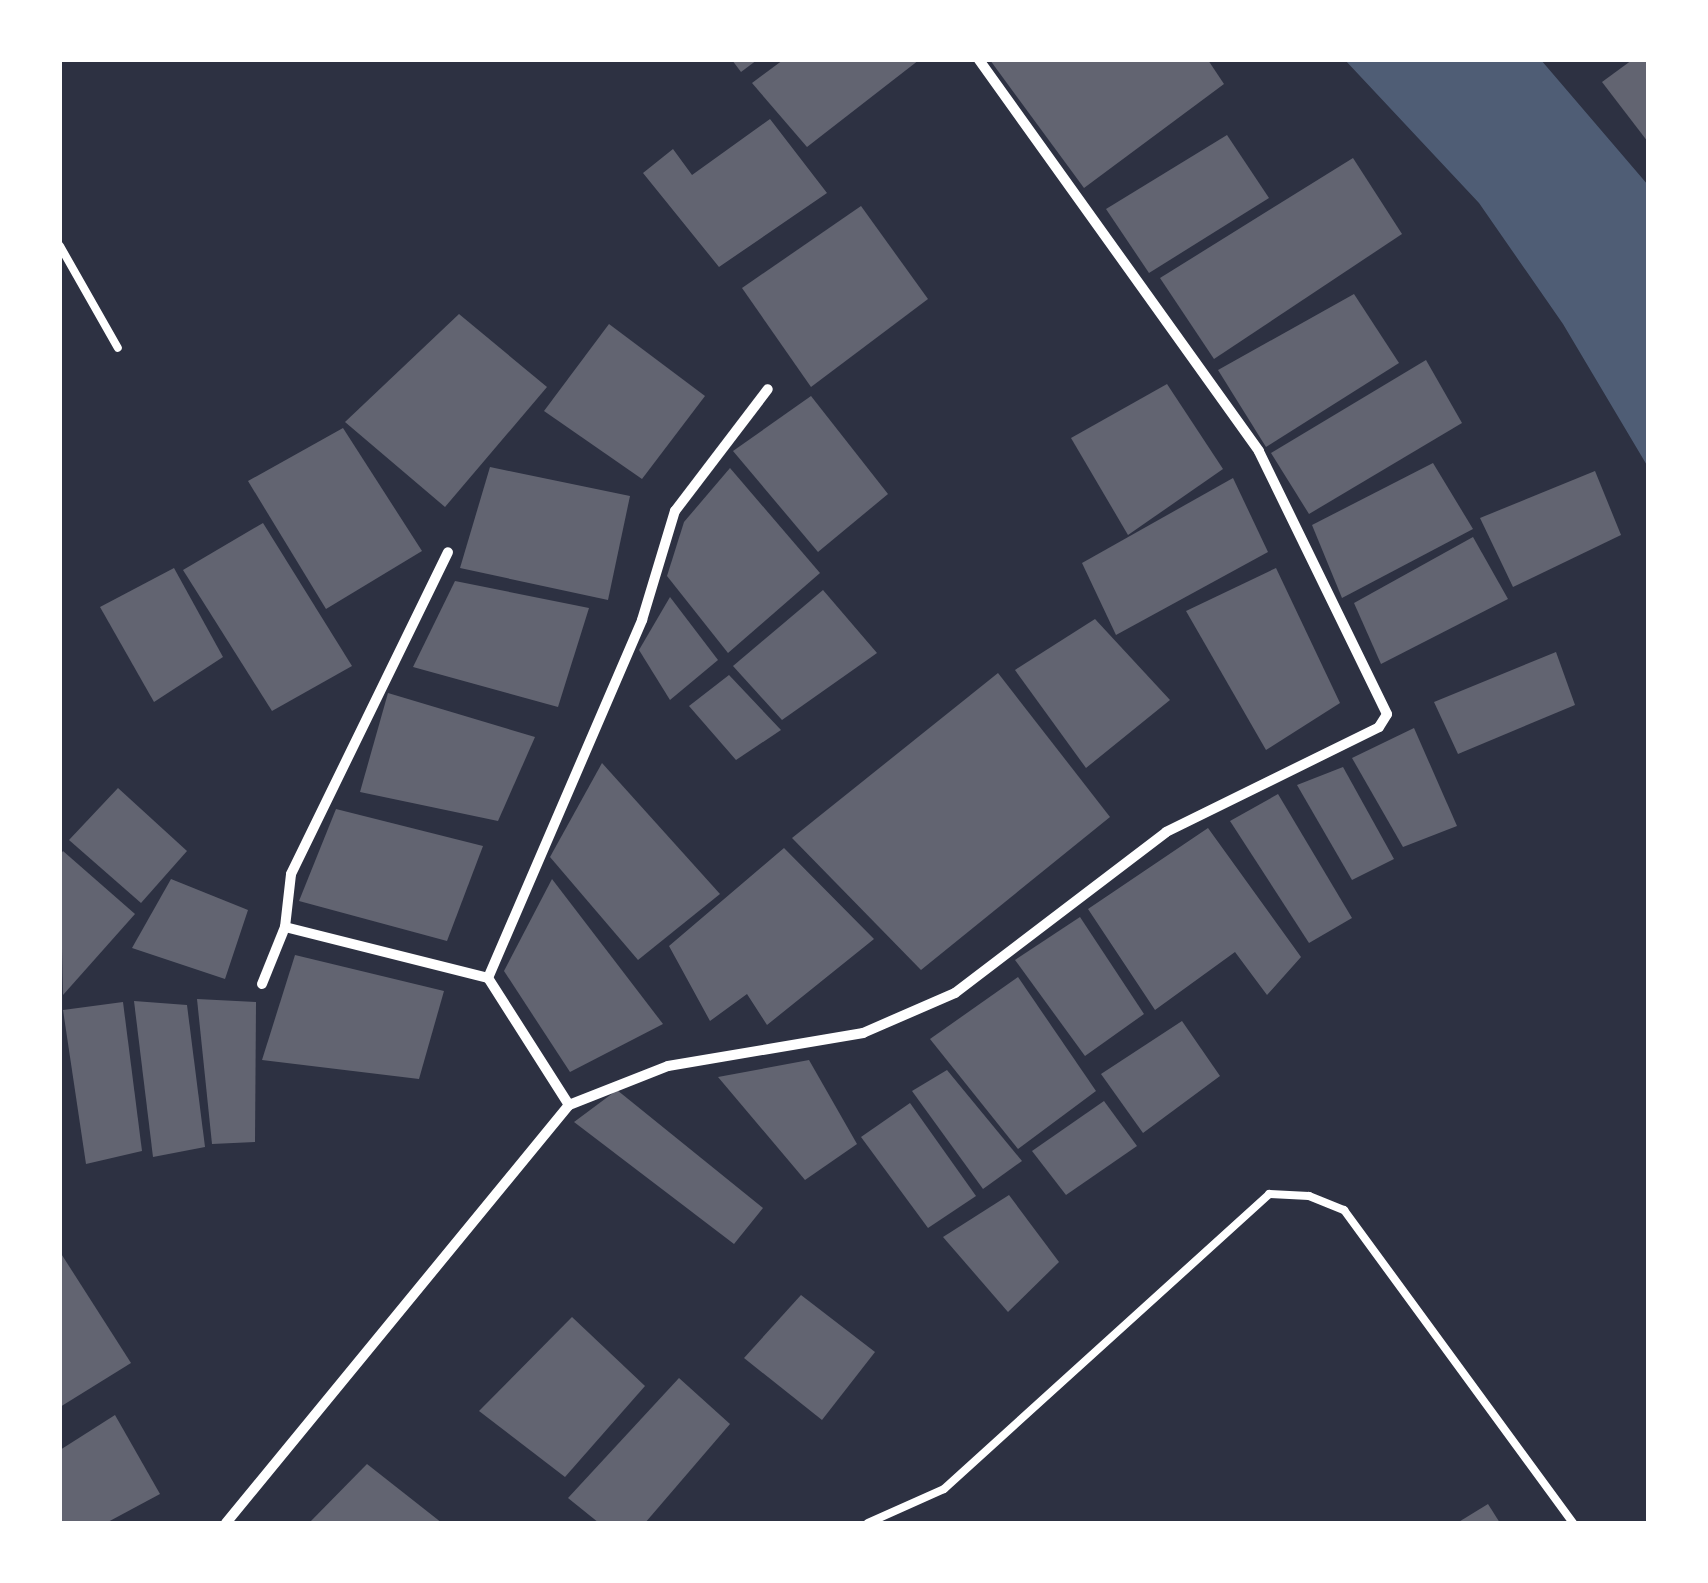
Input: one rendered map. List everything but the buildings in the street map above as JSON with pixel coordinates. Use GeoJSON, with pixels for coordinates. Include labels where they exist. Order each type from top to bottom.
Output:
{"type":"FeatureCollection","features":[{"type":"Feature","properties":{"kind":"street"},"geometry":{"type":"LineString","coordinates":[[226,1523],[568,1105],[668,1066],[863,1032],[956,993],[1166,832],[1378,727],[1388,714],[1259,451],[979,60]]}},
{"type":"Feature","properties":{"kind":"street"},"geometry":{"type":"LineString","coordinates":[[488,978],[642,620],[675,511],[768,390]]}},
{"type":"Feature","properties":{"kind":"street"},"geometry":{"type":"LineString","coordinates":[[262,984],[285,927],[292,874],[448,552]]}},
{"type":"Feature","properties":{"kind":"street"},"geometry":{"type":"LineString","coordinates":[[285,927],[488,978],[568,1105]]}},
{"type":"Feature","properties":{"kind":"lane"},"geometry":{"type":"LineString","coordinates":[[60,246],[118,348]]}},
{"type":"Feature","properties":{"kind":"lane"},"geometry":{"type":"LineString","coordinates":[[868,1523],[944,1490],[1269,1194],[1309,1196],[1344,1210],[1572,1523]]}},
{"type":"Feature","properties":{"kind":"water"},"geometry":{"type":"Polygon","coordinates":[[[1345,60],[1541,60],[1648,185],[1648,467],[1563,324],[1479,203],[1345,60]]]}}]}
